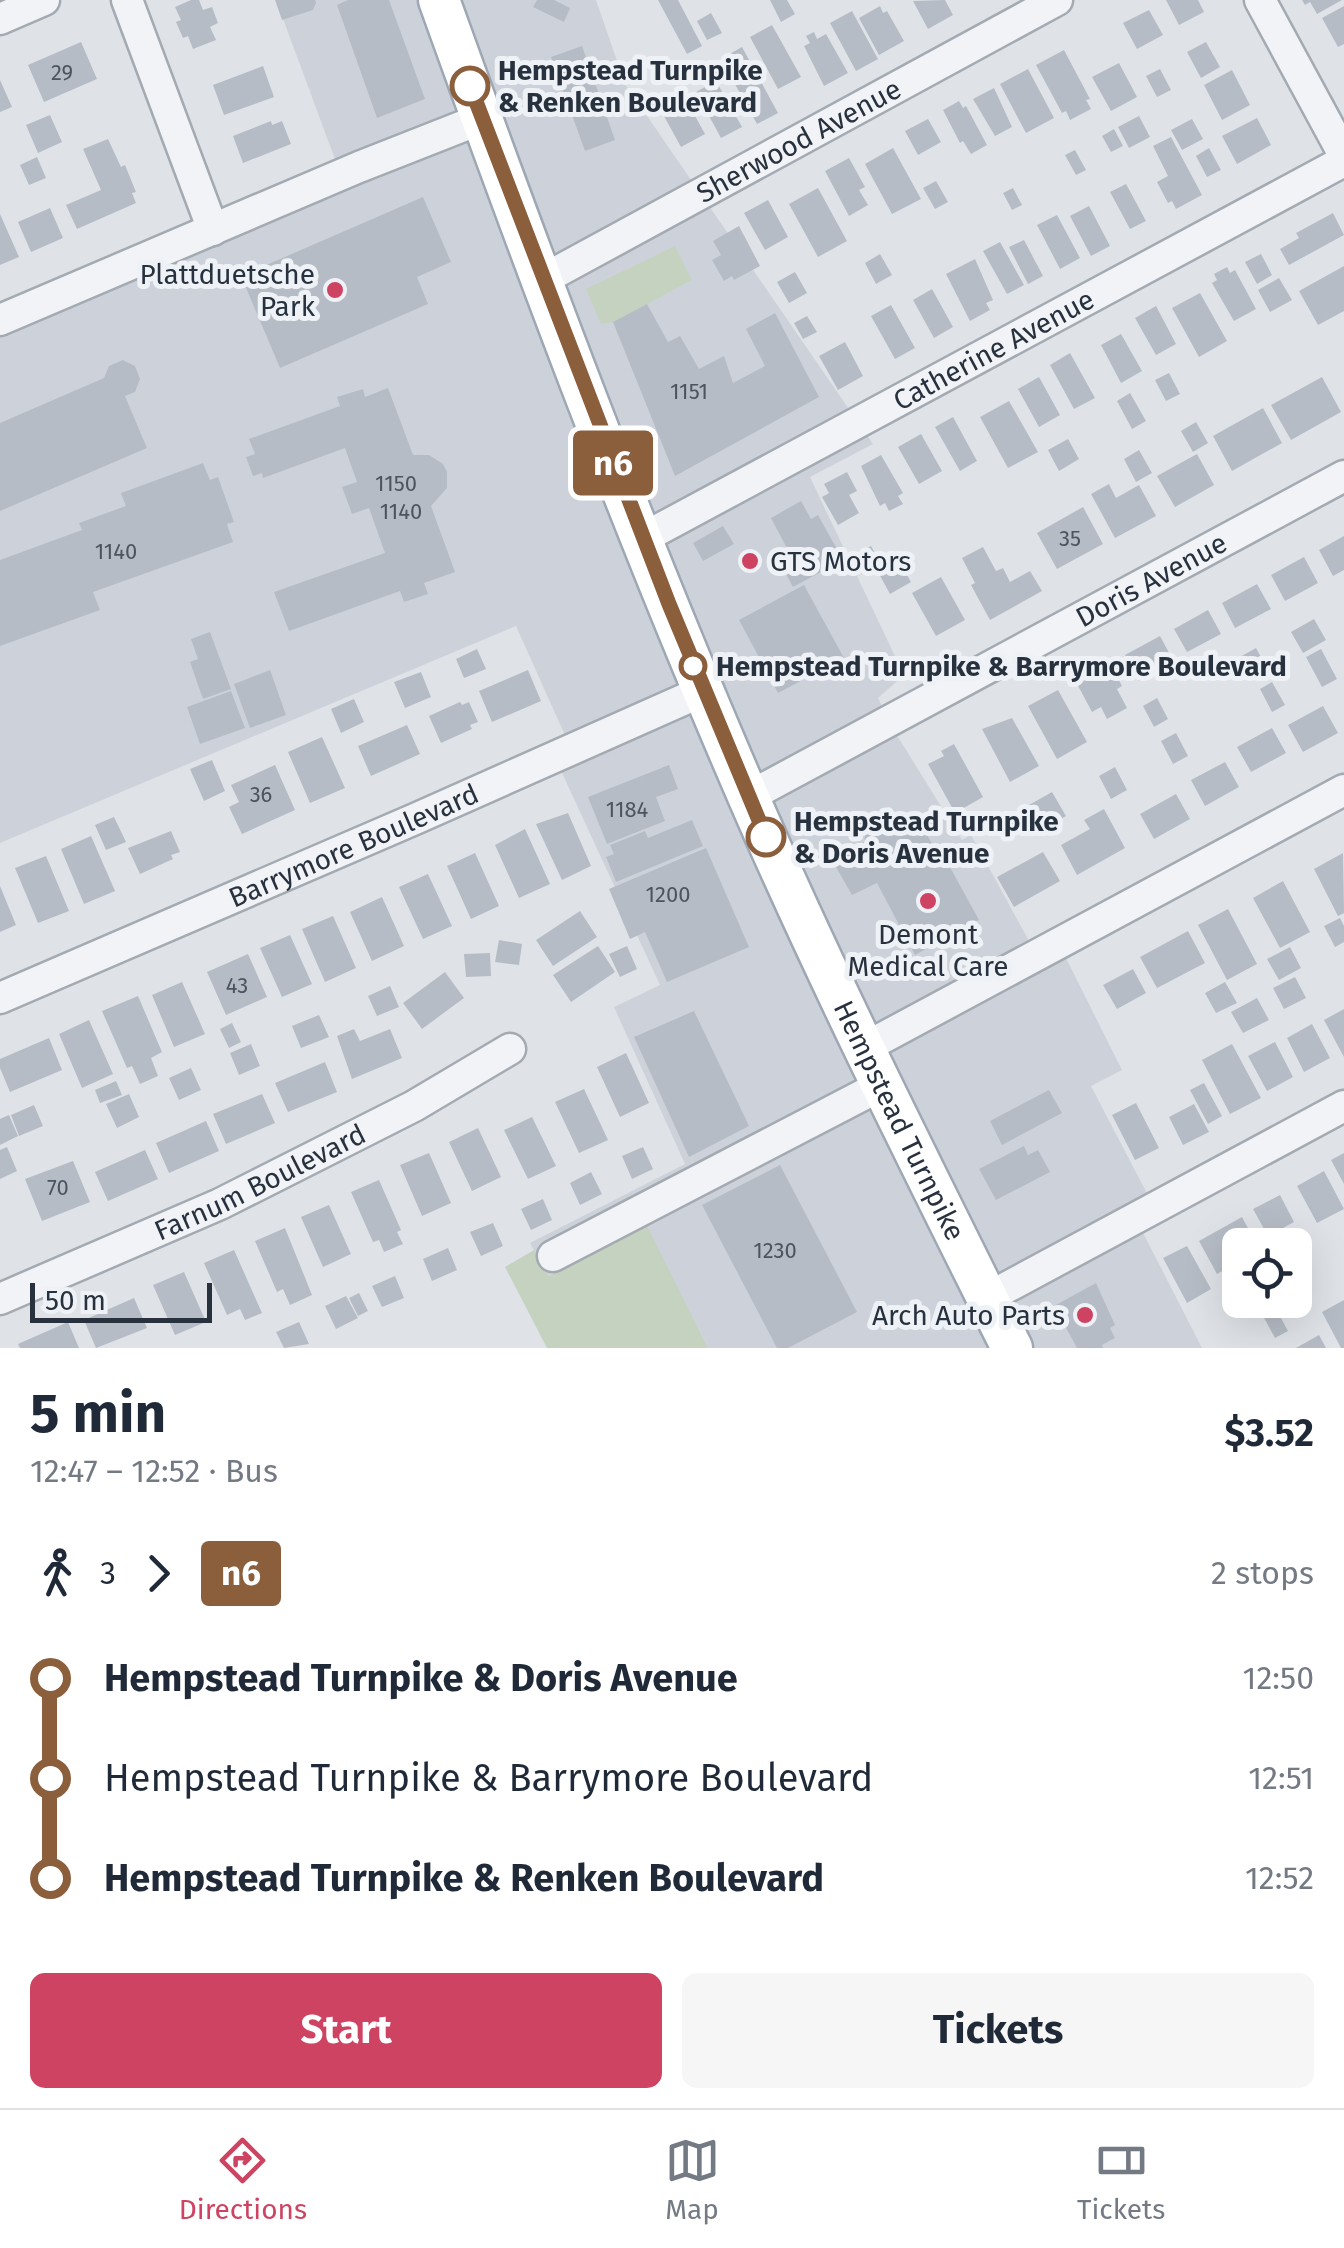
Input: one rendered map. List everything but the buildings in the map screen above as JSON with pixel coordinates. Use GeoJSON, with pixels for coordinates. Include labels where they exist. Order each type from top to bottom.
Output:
{"type":"FeatureCollection","features":[{"type":"Feature","properties":{"kind":"main road","name":"Hempstead Turnpike"},"geometry":{"type":"LineString","coordinates":[[439,0],[642,538],[748,797],[882,1086],[1012,1348]]}},
{"type":"Feature","properties":{"kind":"street"},"geometry":{"type":"LineString","coordinates":[[0,19],[44,0]]}},
{"type":"Feature","properties":{"kind":"street"},"geometry":{"type":"LineString","coordinates":[[127,0],[212,230]]}},
{"type":"Feature","properties":{"kind":"street","name":"Sherwood Avenue"},"geometry":{"type":"LineString","coordinates":[[542,280],[1058,0]]}},
{"type":"Feature","properties":{"kind":"street"},"geometry":{"type":"LineString","coordinates":[[1260,0],[1344,158]]}},
{"type":"Feature","properties":{"kind":"street"},"geometry":{"type":"LineString","coordinates":[[0,320],[482,119]]}},
{"type":"Feature","properties":{"kind":"street","name":"Catherine Avenue"},"geometry":{"type":"LineString","coordinates":[[642,538],[1344,158]]}},
{"type":"Feature","properties":{"kind":"street","name":"Doris Avenue"},"geometry":{"type":"LineString","coordinates":[[748,797],[1344,476]]}},
{"type":"Feature","properties":{"kind":"street","name":"Barrymore Boulevard"},"geometry":{"type":"LineString","coordinates":[[0,998],[703,691]]}},
{"type":"Feature","properties":{"kind":"street"},"geometry":{"type":"LineString","coordinates":[[864,1048],[1344,790]]}},
{"type":"Feature","properties":{"kind":"street","name":"Farnum Boulevard"},"geometry":{"type":"LineString","coordinates":[[0,1299],[220,1204],[414,1106],[510,1049]]}},
{"type":"Feature","properties":{"kind":"street"},"geometry":{"type":"LineString","coordinates":[[553,1256],[882,1086]]}},
{"type":"Feature","properties":{"kind":"street"},"geometry":{"type":"LineString","coordinates":[[987,1298],[1344,1106]]}},
{"type":"Feature","properties":{"kind":"shaded area"},"geometry":{"type":"Polygon","coordinates":[[[276,0],[596,0],[625,84],[873,444],[810,477],[904,675],[878,698],[962,840],[971,835],[1034,950],[1057,940],[1122,1070],[1091,1086],[1152,1203],[1134,1215],[1202,1348],[708,1348],[646,1227],[547,1276],[530,1243],[685,1164],[614,1007],[660,985],[556,760],[572,751],[516,626],[0,843],[0,319],[339,170],[276,0]]]}},
{"type":"Feature","properties":{"kind":"green space"},"geometry":{"type":"Polygon","coordinates":[[[675,246],[692,280],[613,322],[601,324],[586,289],[675,246]]]}},
{"type":"Feature","properties":{"kind":"green space"},"geometry":{"type":"Polygon","coordinates":[[[647,1226],[708,1348],[547,1348],[505,1267],[534,1250],[548,1276],[647,1226]]]}},
{"type":"Feature","properties":{"kind":"bus line","name":"n6"},"geometry":{"type":"LineString","coordinates":[[470,86],[703,691],[766,837]]}},
{"type":"Feature","properties":{"kind":"place","name":"Hempstead Turnpike & Renken Boulevard"},"geometry":{"type":"Point","coordinates":[470,86]}},
{"type":"Feature","properties":{"kind":"place","name":"Plattduetsche Park"},"geometry":{"type":"Point","coordinates":[335,290]}},
{"type":"Feature","properties":{"kind":"place","name":"GTS Motors"},"geometry":{"type":"Point","coordinates":[750,561]}},
{"type":"Feature","properties":{"kind":"place","name":"Hempstead Turnpike & Barrymore Boulevard"},"geometry":{"type":"Point","coordinates":[693,666]}},
{"type":"Feature","properties":{"kind":"place","name":"Hempstead Turnpike & Doris Avenue"},"geometry":{"type":"Point","coordinates":[766,837]}},
{"type":"Feature","properties":{"kind":"place","name":"Demont Medical Care"},"geometry":{"type":"Point","coordinates":[928,901]}},
{"type":"Feature","properties":{"kind":"place","name":"Arch Auto Parts"},"geometry":{"type":"Point","coordinates":[1085,1315]}}]}
